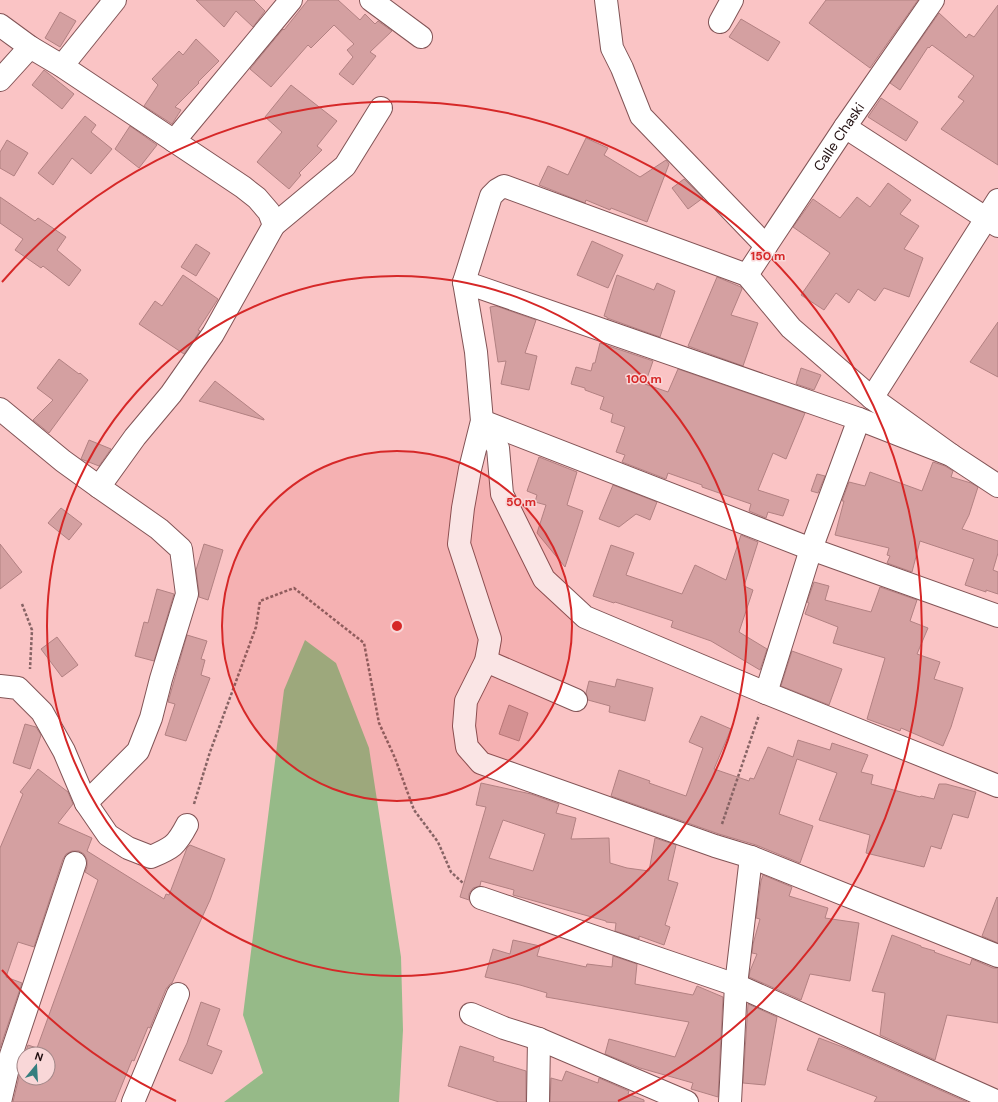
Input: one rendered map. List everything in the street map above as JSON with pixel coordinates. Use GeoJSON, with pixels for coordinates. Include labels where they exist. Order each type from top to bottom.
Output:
{"type":"FeatureCollection","features":[{"type":"Feature","properties":{"kind":"street"},"geometry":{"type":"LineString","coordinates":[[62,66],[115,0]]}},
{"type":"Feature","properties":{"kind":"street"},"geometry":{"type":"LineString","coordinates":[[174,141],[291,0]]}},
{"type":"Feature","properties":{"kind":"street"},"geometry":{"type":"LineString","coordinates":[[371,0],[421,37]]}},
{"type":"Feature","properties":{"kind":"street"},"geometry":{"type":"LineString","coordinates":[[606,0],[612,48],[622,68],[641,116],[766,246]]}},
{"type":"Feature","properties":{"kind":"street"},"geometry":{"type":"LineString","coordinates":[[720,22],[732,0]]}},
{"type":"Feature","properties":{"kind":"street","name":"Calle Chaski"},"geometry":{"type":"LineString","coordinates":[[747,275],[845,127],[933,0]]}},
{"type":"Feature","properties":{"kind":"street"},"geometry":{"type":"LineString","coordinates":[[0,25],[30,47],[62,66],[243,187],[257,198],[269,212],[274,226]]}},
{"type":"Feature","properties":{"kind":"street"},"geometry":{"type":"LineString","coordinates":[[0,80],[30,47]]}},
{"type":"Feature","properties":{"kind":"street"},"geometry":{"type":"LineString","coordinates":[[99,487],[135,437],[171,394],[213,334],[274,226],[345,166],[381,108]]}},
{"type":"Feature","properties":{"kind":"street"},"geometry":{"type":"LineString","coordinates":[[845,127],[992,222]]}},
{"type":"Feature","properties":{"kind":"street"},"geometry":{"type":"LineString","coordinates":[[998,486],[951,455],[872,398],[791,328],[747,275],[504,186],[490,196],[464,282],[476,352],[482,421],[470,469],[463,508],[459,544],[490,639],[486,661],[466,701],[464,726],[467,747],[481,763],[715,846],[751,857],[998,956]]}},
{"type":"Feature","properties":{"kind":"street"},"geometry":{"type":"LineString","coordinates":[[872,398],[992,222],[998,200]]}},
{"type":"Feature","properties":{"kind":"street"},"geometry":{"type":"LineString","coordinates":[[464,282],[859,419],[951,455]]}},
{"type":"Feature","properties":{"kind":"street"},"geometry":{"type":"LineString","coordinates":[[0,409],[63,461],[159,529],[181,549],[187,594],[161,679],[151,718],[138,751],[86,803]]}},
{"type":"Feature","properties":{"kind":"street"},"geometry":{"type":"LineString","coordinates":[[766,693],[812,549],[859,419]]}},
{"type":"Feature","properties":{"kind":"street"},"geometry":{"type":"LineString","coordinates":[[482,421],[812,549],[998,616]]}},
{"type":"Feature","properties":{"kind":"street"},"geometry":{"type":"LineString","coordinates":[[482,421],[498,448],[502,494],[544,579],[585,617],[766,693],[998,786]]}},
{"type":"Feature","properties":{"kind":"street"},"geometry":{"type":"LineString","coordinates":[[486,661],[576,700]]}},
{"type":"Feature","properties":{"kind":"street"},"geometry":{"type":"LineString","coordinates":[[9,687],[42,712],[64,751],[86,803],[108,835],[128,848],[151,857],[169,849],[180,839],[187,825]]}},
{"type":"Feature","properties":{"kind":"street"},"geometry":{"type":"LineString","coordinates":[[730,1102],[736,984],[751,857]]}},
{"type":"Feature","properties":{"kind":"street"},"geometry":{"type":"LineString","coordinates":[[0,1102],[11,1055],[75,863]]}},
{"type":"Feature","properties":{"kind":"street"},"geometry":{"type":"LineString","coordinates":[[481,898],[736,984],[998,1102]]}},
{"type":"Feature","properties":{"kind":"street"},"geometry":{"type":"LineString","coordinates":[[133,1102],[178,994]]}},
{"type":"Feature","properties":{"kind":"street"},"geometry":{"type":"LineString","coordinates":[[471,1014],[504,1028],[539,1039],[687,1102]]}},
{"type":"Feature","properties":{"kind":"street"},"geometry":{"type":"LineString","coordinates":[[538,1102],[539,1039]]}},
{"type":"Feature","properties":{"kind":"path"},"geometry":{"type":"LineString","coordinates":[[187,825],[210,752],[256,627],[260,601],[294,588],[364,643],[379,723],[395,758],[414,810],[438,842],[451,872],[481,898]]}},
{"type":"Feature","properties":{"kind":"path"},"geometry":{"type":"LineString","coordinates":[[9,687],[29,678],[32,630],[22,604]]}},
{"type":"Feature","properties":{"kind":"path"},"geometry":{"type":"LineString","coordinates":[[715,846],[766,693]]}},
{"type":"Feature","properties":{"kind":"green space"},"geometry":{"type":"Polygon","coordinates":[[[305,640],[336,663],[369,748],[401,957],[403,1030],[399,1102],[224,1102],[263,1073],[243,1015],[284,690],[305,640]]]}},
{"type":"Feature","properties":{"kind":"building"},"geometry":{"type":"Polygon","coordinates":[[[196,0],[254,0],[265,11],[253,27],[236,11],[224,27],[196,0]]]}},
{"type":"Feature","properties":{"kind":"building"},"geometry":{"type":"Polygon","coordinates":[[[308,0],[338,0],[360,20],[365,14],[375,24],[378,21],[392,31],[370,52],[376,56],[353,85],[339,74],[353,57],[347,50],[354,44],[334,25],[311,48],[308,45],[271,87],[250,69],[308,0]]]}},
{"type":"Feature","properties":{"kind":"building"},"geometry":{"type":"Polygon","coordinates":[[[826,0],[918,0],[870,68],[809,23],[826,0]]]}},
{"type":"Feature","properties":{"kind":"building"},"geometry":{"type":"Polygon","coordinates":[[[998,5],[998,165],[941,129],[964,101],[958,97],[974,76],[932,45],[929,48],[928,47],[900,90],[890,83],[939,13],[966,38],[969,34],[974,37],[998,5]]]}},
{"type":"Feature","properties":{"kind":"building"},"geometry":{"type":"Polygon","coordinates":[[[60,12],[76,21],[60,47],[45,38],[60,12]]]}},
{"type":"Feature","properties":{"kind":"building"},"geometry":{"type":"Polygon","coordinates":[[[741,19],[780,42],[768,61],[729,37],[741,19]]]}},
{"type":"Feature","properties":{"kind":"building"},"geometry":{"type":"Polygon","coordinates":[[[196,39],[219,61],[175,107],[181,110],[172,124],[144,106],[158,85],[152,79],[179,51],[183,55],[196,39]]]}},
{"type":"Feature","properties":{"kind":"building"},"geometry":{"type":"Polygon","coordinates":[[[44,70],[74,94],[62,109],[32,85],[44,70]]]}},
{"type":"Feature","properties":{"kind":"building"},"geometry":{"type":"Polygon","coordinates":[[[291,85],[337,121],[317,146],[322,150],[299,173],[301,175],[289,189],[257,162],[282,132],[265,117],[291,85]]]}},
{"type":"Feature","properties":{"kind":"building"},"geometry":{"type":"Polygon","coordinates":[[[881,98],[918,122],[906,141],[868,117],[881,98]]]}},
{"type":"Feature","properties":{"kind":"building"},"geometry":{"type":"Polygon","coordinates":[[[85,116],[96,125],[91,132],[112,149],[91,174],[72,158],[53,185],[38,173],[85,116]]]}},
{"type":"Feature","properties":{"kind":"building"},"geometry":{"type":"Polygon","coordinates":[[[130,126],[157,145],[139,168],[115,149],[130,126]]]}},
{"type":"Feature","properties":{"kind":"building"},"geometry":{"type":"Polygon","coordinates":[[[586,138],[608,148],[604,155],[640,177],[666,160],[669,164],[647,222],[611,208],[610,210],[586,200],[585,203],[539,185],[548,166],[568,175],[586,138]]]}},
{"type":"Feature","properties":{"kind":"building"},"geometry":{"type":"Polygon","coordinates":[[[7,140],[28,153],[14,176],[0,168],[0,152],[7,140]]]}},
{"type":"Feature","properties":{"kind":"building"},"geometry":{"type":"Polygon","coordinates":[[[684,179],[703,198],[688,209],[672,188],[684,179]]]}},
{"type":"Feature","properties":{"kind":"building"},"geometry":{"type":"Polygon","coordinates":[[[888,183],[911,200],[900,214],[919,226],[904,249],[923,258],[909,297],[884,288],[875,301],[858,289],[849,303],[836,293],[824,310],[801,295],[830,253],[793,227],[813,199],[840,218],[857,197],[870,207],[888,183]]]}},
{"type":"Feature","properties":{"kind":"building"},"geometry":{"type":"Polygon","coordinates":[[[0,197],[35,221],[38,218],[66,237],[57,250],[81,270],[69,286],[43,266],[41,268],[15,250],[23,239],[0,223],[0,197]]]}},
{"type":"Feature","properties":{"kind":"building"},"geometry":{"type":"Polygon","coordinates":[[[592,241],[623,255],[608,288],[577,275],[592,241]]]}},
{"type":"Feature","properties":{"kind":"building"},"geometry":{"type":"Polygon","coordinates":[[[196,244],[210,253],[196,276],[181,267],[196,244]]]}},
{"type":"Feature","properties":{"kind":"building"},"geometry":{"type":"Polygon","coordinates":[[[183,275],[218,299],[198,330],[200,331],[184,354],[139,324],[155,301],[162,306],[183,275]]]}},
{"type":"Feature","properties":{"kind":"building"},"geometry":{"type":"Polygon","coordinates":[[[617,275],[654,290],[657,283],[675,291],[660,337],[604,316],[617,275]]]}},
{"type":"Feature","properties":{"kind":"building"},"geometry":{"type":"Polygon","coordinates":[[[717,277],[741,287],[742,289],[731,315],[758,323],[743,366],[688,346],[717,277]]]}},
{"type":"Feature","properties":{"kind":"building"},"geometry":{"type":"Polygon","coordinates":[[[496,306],[536,320],[525,353],[537,356],[529,390],[501,384],[506,361],[498,362],[490,307],[496,306]]]}},
{"type":"Feature","properties":{"kind":"building"},"geometry":{"type":"Polygon","coordinates":[[[998,322],[998,377],[970,362],[998,322]]]}},
{"type":"Feature","properties":{"kind":"building"},"geometry":{"type":"Polygon","coordinates":[[[600,343],[653,361],[645,384],[668,392],[678,369],[805,413],[786,459],[773,453],[758,490],[789,500],[783,516],[768,512],[766,518],[749,511],[751,504],[702,487],[702,485],[668,473],[666,479],[622,462],[625,455],[616,452],[625,427],[611,422],[613,414],[600,409],[604,397],[585,390],[585,388],[571,384],[576,367],[591,371],[593,363],[595,363],[600,343]]]}},
{"type":"Feature","properties":{"kind":"building"},"geometry":{"type":"Polygon","coordinates":[[[59,359],[88,380],[49,433],[33,420],[53,400],[37,388],[59,359]]]}},
{"type":"Feature","properties":{"kind":"building"},"geometry":{"type":"Polygon","coordinates":[[[801,368],[821,375],[814,390],[796,384],[801,368]]]}},
{"type":"Feature","properties":{"kind":"building"},"geometry":{"type":"Polygon","coordinates":[[[215,381],[264,419],[264,420],[199,401],[215,381]]]}},
{"type":"Feature","properties":{"kind":"building"},"geometry":{"type":"Polygon","coordinates":[[[89,440],[111,449],[99,466],[81,459],[89,440]]]}},
{"type":"Feature","properties":{"kind":"building"},"geometry":{"type":"Polygon","coordinates":[[[539,457],[577,472],[567,505],[583,511],[565,567],[537,533],[546,505],[535,502],[537,495],[527,491],[539,457]]]}},
{"type":"Feature","properties":{"kind":"building"},"geometry":{"type":"Polygon","coordinates":[[[933,462],[945,466],[953,471],[951,477],[971,483],[978,487],[969,515],[962,529],[998,541],[998,553],[993,570],[998,572],[998,594],[986,590],[986,592],[965,585],[974,559],[920,541],[912,572],[887,563],[890,556],[887,555],[889,548],[835,535],[844,501],[842,501],[849,482],[865,486],[870,472],[922,491],[933,462]]]}},
{"type":"Feature","properties":{"kind":"building"},"geometry":{"type":"Polygon","coordinates":[[[817,474],[825,476],[818,493],[811,491],[817,474]]]}},
{"type":"Feature","properties":{"kind":"building"},"geometry":{"type":"Polygon","coordinates":[[[613,485],[657,502],[650,520],[636,514],[619,527],[599,519],[613,485]]]}},
{"type":"Feature","properties":{"kind":"building"},"geometry":{"type":"Polygon","coordinates":[[[61,508],[82,524],[69,540],[48,523],[61,508]]]}},
{"type":"Feature","properties":{"kind":"building"},"geometry":{"type":"Polygon","coordinates":[[[741,535],[758,542],[744,586],[753,590],[739,632],[767,649],[760,670],[711,641],[671,627],[673,621],[593,596],[611,545],[634,553],[626,575],[682,594],[695,565],[726,580],[741,535]]]}},
{"type":"Feature","properties":{"kind":"building"},"geometry":{"type":"Polygon","coordinates":[[[0,544],[22,572],[0,589],[0,544]]]}},
{"type":"Feature","properties":{"kind":"building"},"geometry":{"type":"Polygon","coordinates":[[[204,544],[223,550],[208,600],[199,597],[196,570],[204,544]]]}},
{"type":"Feature","properties":{"kind":"building"},"geometry":{"type":"Polygon","coordinates":[[[814,582],[829,586],[825,600],[871,612],[880,587],[917,600],[910,621],[928,628],[917,654],[940,662],[934,679],[963,688],[951,727],[943,746],[901,728],[900,731],[867,719],[885,658],[833,643],[838,627],[805,614],[809,603],[807,602],[814,582]]]}},
{"type":"Feature","properties":{"kind":"building"},"geometry":{"type":"Polygon","coordinates":[[[157,589],[174,594],[154,661],[135,656],[144,622],[148,623],[157,589]]]}},
{"type":"Feature","properties":{"kind":"building"},"geometry":{"type":"Polygon","coordinates":[[[187,635],[207,641],[201,659],[205,660],[201,675],[210,678],[186,741],[165,735],[175,704],[168,702],[187,635]]]}},
{"type":"Feature","properties":{"kind":"building"},"geometry":{"type":"Polygon","coordinates":[[[57,637],[78,665],[62,677],[41,649],[57,637]]]}},
{"type":"Feature","properties":{"kind":"building"},"geometry":{"type":"Polygon","coordinates":[[[792,651],[842,669],[829,705],[781,686],[792,651]]]}},
{"type":"Feature","properties":{"kind":"building"},"geometry":{"type":"Polygon","coordinates":[[[617,679],[653,688],[645,721],[609,712],[610,706],[588,700],[586,693],[589,681],[615,687],[617,679]]]}},
{"type":"Feature","properties":{"kind":"building"},"geometry":{"type":"Polygon","coordinates":[[[509,705],[528,713],[519,741],[499,734],[509,705]]]}},
{"type":"Feature","properties":{"kind":"building"},"geometry":{"type":"Polygon","coordinates":[[[701,716],[731,729],[714,769],[749,781],[750,778],[754,779],[768,747],[793,757],[798,740],[830,750],[832,743],[868,755],[861,772],[873,775],[871,784],[920,797],[934,799],[939,784],[946,784],[976,792],[968,818],[953,814],[941,849],[931,846],[924,867],[866,853],[870,835],[819,820],[837,773],[797,759],[779,814],[813,826],[800,863],[756,845],[719,834],[611,796],[619,770],[650,781],[649,783],[686,796],[703,748],[689,742],[701,716]]]}},
{"type":"Feature","properties":{"kind":"building"},"geometry":{"type":"Polygon","coordinates":[[[25,724],[36,727],[41,735],[30,769],[13,763],[25,724]]]}},
{"type":"Feature","properties":{"kind":"building"},"geometry":{"type":"Polygon","coordinates":[[[38,769],[68,792],[73,804],[58,823],[92,838],[87,851],[164,899],[166,894],[169,895],[187,848],[190,845],[225,859],[210,900],[172,983],[166,989],[150,1028],[148,1027],[134,1061],[132,1060],[115,1102],[13,1102],[17,1086],[56,1086],[56,1046],[38,1046],[98,880],[85,872],[87,860],[84,854],[79,851],[72,851],[66,854],[63,859],[34,947],[18,942],[6,977],[22,983],[0,1048],[0,848],[23,794],[20,792],[38,769]]]}},
{"type":"Feature","properties":{"kind":"building"},"geometry":{"type":"Polygon","coordinates":[[[481,783],[531,794],[559,804],[556,813],[576,818],[571,839],[609,838],[610,863],[627,868],[649,871],[655,838],[676,845],[668,880],[678,883],[665,925],[670,927],[664,945],[639,936],[639,939],[615,931],[616,923],[606,922],[513,895],[514,890],[481,881],[480,886],[473,888],[469,894],[469,900],[460,897],[486,807],[476,805],[481,783]],[[503,820],[489,858],[533,871],[545,834],[503,820]]]}},
{"type":"Feature","properties":{"kind":"building"},"geometry":{"type":"Polygon","coordinates":[[[763,875],[792,887],[789,896],[828,908],[825,918],[859,923],[850,981],[810,974],[801,1000],[749,977],[757,954],[752,953],[760,919],[756,918],[763,875]]]}},
{"type":"Feature","properties":{"kind":"building"},"geometry":{"type":"Polygon","coordinates":[[[997,897],[998,898],[998,943],[982,936],[997,897]]]}},
{"type":"Feature","properties":{"kind":"building"},"geometry":{"type":"Polygon","coordinates":[[[892,935],[970,965],[972,959],[993,968],[998,968],[998,1023],[947,1015],[935,1060],[880,1035],[885,993],[872,991],[892,935]]]}},
{"type":"Feature","properties":{"kind":"building"},"geometry":{"type":"Polygon","coordinates":[[[513,940],[540,946],[537,956],[586,967],[587,964],[612,967],[613,956],[637,964],[635,984],[693,995],[697,986],[723,997],[718,1097],[691,1089],[693,1083],[640,1068],[605,1054],[609,1039],[675,1057],[689,1022],[546,997],[547,993],[485,977],[493,949],[510,954],[513,940]]]}},
{"type":"Feature","properties":{"kind":"building"},"geometry":{"type":"Polygon","coordinates":[[[201,1002],[220,1009],[207,1045],[222,1051],[212,1074],[179,1060],[187,1043],[201,1002]]]}},
{"type":"Feature","properties":{"kind":"building"},"geometry":{"type":"Polygon","coordinates":[[[748,1004],[777,1017],[765,1085],[743,1083],[748,1004]]]}},
{"type":"Feature","properties":{"kind":"building"},"geometry":{"type":"Polygon","coordinates":[[[819,1038],[848,1049],[967,1102],[874,1102],[877,1097],[807,1070],[819,1038]]]}},
{"type":"Feature","properties":{"kind":"building"},"geometry":{"type":"Polygon","coordinates":[[[460,1046],[494,1057],[493,1061],[526,1071],[526,1102],[499,1102],[448,1086],[460,1046]]]}},
{"type":"Feature","properties":{"kind":"building"},"geometry":{"type":"Polygon","coordinates":[[[566,1071],[598,1083],[599,1078],[629,1091],[628,1094],[644,1100],[644,1102],[550,1102],[551,1078],[562,1081],[566,1071]]]}}]}
